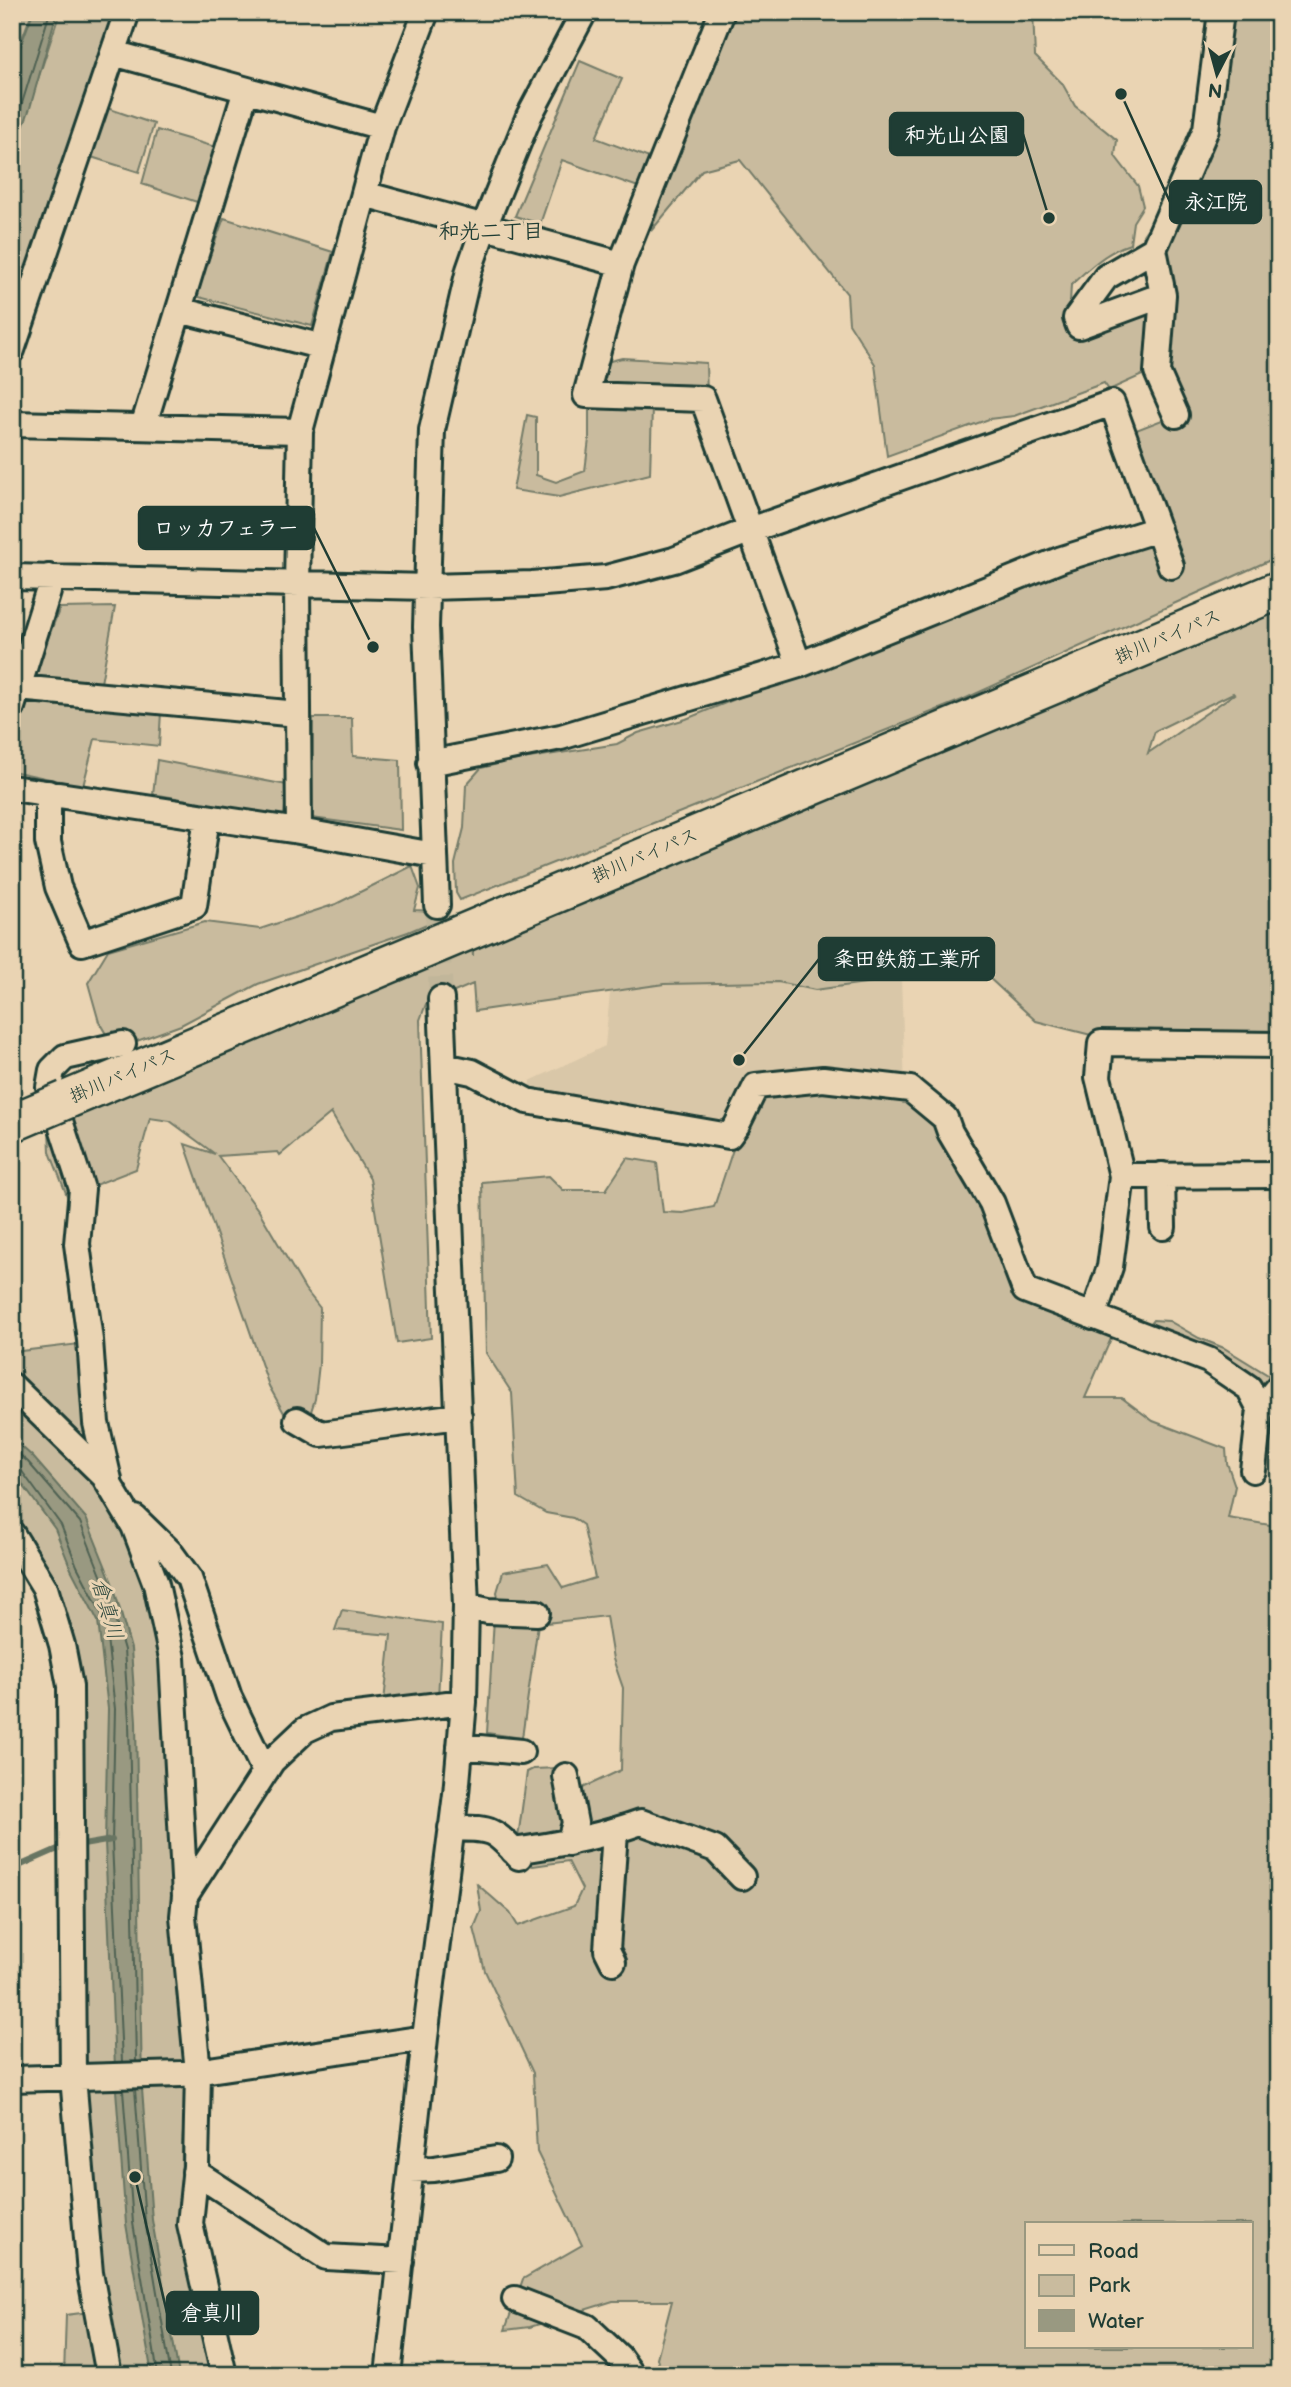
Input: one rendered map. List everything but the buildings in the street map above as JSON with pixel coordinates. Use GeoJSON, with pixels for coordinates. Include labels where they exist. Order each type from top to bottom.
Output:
{"type":"FeatureCollection","features":[{"type":"Feature","properties":{"kind":"highway","name":"掛川バイパス"},"geometry":{"type":"LineString","coordinates":[[12,1123],[1279,590]]}},
{"type":"Feature","properties":{"kind":"street"},"geometry":{"type":"LineString","coordinates":[[12,350],[127,12]]}},
{"type":"Feature","properties":{"kind":"street"},"geometry":{"type":"LineString","coordinates":[[299,831],[297,585],[300,431],[382,127],[426,12]]}},
{"type":"Feature","properties":{"kind":"street"},"geometry":{"type":"LineString","coordinates":[[437,905],[426,627],[432,430],[469,270],[484,227],[529,116],[584,12]]}},
{"type":"Feature","properties":{"kind":"street"},"geometry":{"type":"LineString","coordinates":[[722,12],[621,264],[586,395],[703,399],[799,665]]}},
{"type":"Feature","properties":{"kind":"street"},"geometry":{"type":"LineString","coordinates":[[1176,415],[1157,372],[1163,295],[1154,248],[1206,128],[1220,12]]}},
{"type":"Feature","properties":{"kind":"street"},"geometry":{"type":"LineString","coordinates":[[113,53],[382,127]]}},
{"type":"Feature","properties":{"kind":"street"},"geometry":{"type":"LineString","coordinates":[[144,427],[246,90]]}},
{"type":"Feature","properties":{"kind":"street"},"geometry":{"type":"LineString","coordinates":[[364,194],[621,264]]}},
{"type":"Feature","properties":{"kind":"street"},"geometry":{"type":"LineString","coordinates":[[1154,248],[1106,277],[1076,318],[1079,326],[1163,295]]}},
{"type":"Feature","properties":{"kind":"street"},"geometry":{"type":"LineString","coordinates":[[179,310],[323,347]]}},
{"type":"Feature","properties":{"kind":"street"},"geometry":{"type":"LineString","coordinates":[[12,577],[428,587],[532,584],[606,578],[674,560],[750,530],[1112,403],[1171,566]]}},
{"type":"Feature","properties":{"kind":"street"},"geometry":{"type":"LineString","coordinates":[[12,424],[300,431]]}},
{"type":"Feature","properties":{"kind":"street"},"geometry":{"type":"LineString","coordinates":[[430,763],[561,737],[799,665],[1062,559],[1158,529]]}},
{"type":"Feature","properties":{"kind":"street"},"geometry":{"type":"LineString","coordinates":[[49,577],[48,592],[15,697],[298,714]]}},
{"type":"Feature","properties":{"kind":"street"},"geometry":{"type":"LineString","coordinates":[[12,788],[299,831],[434,855]]}},
{"type":"Feature","properties":{"kind":"street"},"geometry":{"type":"LineString","coordinates":[[48,793],[48,842],[58,887],[82,943],[194,906],[207,817]]}},
{"type":"Feature","properties":{"kind":"street"},"geometry":{"type":"LineString","coordinates":[[388,2375],[464,1702],[466,1606],[442,999]]}},
{"type":"Feature","properties":{"kind":"street"},"geometry":{"type":"LineString","coordinates":[[123,1044],[65,1056],[52,1070],[50,1087],[82,1189],[77,1244],[90,1340],[96,1423],[116,1496],[170,1552],[189,1578],[229,1697],[265,1772]]}},
{"type":"Feature","properties":{"kind":"street"},"geometry":{"type":"LineString","coordinates":[[1093,1317],[1110,1267],[1122,1176],[1098,1077],[1101,1044],[1279,1045]]}},
{"type":"Feature","properties":{"kind":"street"},"geometry":{"type":"LineString","coordinates":[[444,1066],[472,1072],[527,1101],[729,1136],[756,1086],[823,1079],[910,1089],[944,1118],[992,1203],[1025,1290],[1208,1360],[1249,1388],[1260,1409]]}},
{"type":"Feature","properties":{"kind":"street"},"geometry":{"type":"LineString","coordinates":[[1161,1175],[1163,1227]]}},
{"type":"Feature","properties":{"kind":"street"},"geometry":{"type":"LineString","coordinates":[[1122,1176],[1279,1175]]}},
{"type":"Feature","properties":{"kind":"street"},"geometry":{"type":"LineString","coordinates":[[12,1385],[104,1476],[116,1496],[134,1527],[156,1584],[172,1658],[186,1896],[183,1916],[195,2172],[190,2224],[224,2375]]}},
{"type":"Feature","properties":{"kind":"street"},"geometry":{"type":"LineString","coordinates":[[1253,1470],[1260,1409],[1279,1386]]}},
{"type":"Feature","properties":{"kind":"street"},"geometry":{"type":"LineString","coordinates":[[297,1420],[321,1434],[458,1416]]}},
{"type":"Feature","properties":{"kind":"street"},"geometry":{"type":"LineString","coordinates":[[12,1534],[45,1588],[62,1645],[70,1686],[77,2077],[90,2273],[109,2375]]}},
{"type":"Feature","properties":{"kind":"street"},"geometry":{"type":"LineString","coordinates":[[466,1606],[488,1611],[537,1613]]}},
{"type":"Feature","properties":{"kind":"street"},"geometry":{"type":"LineString","coordinates":[[186,1896],[272,1762],[305,1730],[331,1718],[464,1702]]}},
{"type":"Feature","properties":{"kind":"street"},"geometry":{"type":"LineString","coordinates":[[460,1746],[521,1752]]}},
{"type":"Feature","properties":{"kind":"street"},"geometry":{"type":"LineString","coordinates":[[566,1776],[575,1823],[569,1843]]}},
{"type":"Feature","properties":{"kind":"street"},"geometry":{"type":"LineString","coordinates":[[451,1828],[477,1828],[496,1833],[516,1854],[615,1832],[641,1822],[715,1849],[743,1877]]}},
{"type":"Feature","properties":{"kind":"street"},"geometry":{"type":"LineString","coordinates":[[614,1962],[607,1950],[615,1832]]}},
{"type":"Feature","properties":{"kind":"street"},"geometry":{"type":"LineString","coordinates":[[12,2079],[190,2073],[425,2038]]}},
{"type":"Feature","properties":{"kind":"street"},"geometry":{"type":"LineString","coordinates":[[411,2169],[433,2169],[496,2159]]}},
{"type":"Feature","properties":{"kind":"street"},"geometry":{"type":"LineString","coordinates":[[195,2172],[326,2257],[401,2261]]}},
{"type":"Feature","properties":{"kind":"street"},"geometry":{"type":"LineString","coordinates":[[515,2299],[587,2327],[619,2357],[632,2375]]}},
{"type":"Feature","properties":{"kind":"shaded area"},"geometry":{"type":"Polygon","coordinates":[[[901,978],[905,1088],[729,1136],[528,1101],[530,1081],[605,1046],[610,993],[664,984],[778,982],[815,990],[901,978]]]}},
{"type":"Feature","properties":{"kind":"green space"},"geometry":{"type":"Polygon","coordinates":[[[12,12],[32,12],[12,65],[12,12]]]}},
{"type":"Feature","properties":{"kind":"green space"},"geometry":{"type":"Polygon","coordinates":[[[60,12],[125,12],[12,350],[12,159],[60,12]]]}},
{"type":"Feature","properties":{"kind":"green space"},"geometry":{"type":"Polygon","coordinates":[[[735,12],[1033,12],[1035,56],[1062,83],[1075,106],[1117,140],[1115,156],[1138,186],[1143,206],[1133,222],[1130,244],[1106,256],[1071,285],[1069,321],[1159,285],[1143,235],[1195,160],[1227,12],[1279,12],[1279,556],[962,700],[460,900],[456,893],[455,864],[464,828],[466,785],[481,768],[617,744],[638,733],[686,719],[1143,534],[1169,529],[1131,432],[1175,415],[1151,371],[1109,390],[1104,383],[1014,416],[989,419],[887,456],[875,364],[849,323],[847,294],[740,160],[702,170],[651,231],[694,109],[735,12]]]}},
{"type":"Feature","properties":{"kind":"green space"},"geometry":{"type":"Polygon","coordinates":[[[580,61],[622,79],[596,138],[652,159],[641,188],[562,160],[540,224],[515,216],[580,61]]]}},
{"type":"Feature","properties":{"kind":"green space"},"geometry":{"type":"Polygon","coordinates":[[[104,107],[154,124],[139,172],[88,156],[104,107]]]}},
{"type":"Feature","properties":{"kind":"green space"},"geometry":{"type":"Polygon","coordinates":[[[157,130],[215,147],[200,203],[142,184],[157,130]]]}},
{"type":"Feature","properties":{"kind":"green space"},"geometry":{"type":"Polygon","coordinates":[[[224,218],[333,252],[312,326],[195,296],[224,218]]]}},
{"type":"Feature","properties":{"kind":"green space"},"geometry":{"type":"Polygon","coordinates":[[[622,358],[706,363],[707,395],[603,384],[602,363],[622,358]]]}},
{"type":"Feature","properties":{"kind":"green space"},"geometry":{"type":"Polygon","coordinates":[[[589,408],[652,408],[650,474],[559,497],[513,490],[527,415],[536,417],[536,475],[556,482],[585,471],[589,408]]]}},
{"type":"Feature","properties":{"kind":"green space"},"geometry":{"type":"Polygon","coordinates":[[[1279,605],[1279,1036],[1161,1044],[1091,1035],[1036,1021],[962,953],[901,978],[815,990],[778,982],[664,984],[475,1011],[473,984],[426,1004],[420,1020],[431,1338],[397,1343],[370,1179],[331,1113],[280,1155],[278,1152],[218,1156],[259,1211],[305,1289],[320,1308],[315,1399],[305,1430],[289,1422],[269,1386],[185,1144],[215,1154],[170,1121],[150,1118],[136,1169],[92,1186],[71,1206],[50,1152],[49,1128],[79,1110],[472,947],[473,956],[473,946],[963,744],[1279,605]],[[1234,694],[1155,731],[1148,753],[1234,694]]]}},
{"type":"Feature","properties":{"kind":"green space"},"geometry":{"type":"Polygon","coordinates":[[[115,607],[101,683],[33,676],[60,608],[115,607]]]}},
{"type":"Feature","properties":{"kind":"green space"},"geometry":{"type":"Polygon","coordinates":[[[28,701],[161,712],[159,746],[95,739],[83,786],[12,771],[12,738],[28,701]]]}},
{"type":"Feature","properties":{"kind":"green space"},"geometry":{"type":"Polygon","coordinates":[[[313,718],[352,718],[353,756],[400,760],[401,830],[312,818],[313,718]]]}},
{"type":"Feature","properties":{"kind":"green space"},"geometry":{"type":"Polygon","coordinates":[[[157,760],[287,785],[284,817],[153,794],[157,760]]]}},
{"type":"Feature","properties":{"kind":"green space"},"geometry":{"type":"Polygon","coordinates":[[[412,866],[420,888],[414,910],[435,911],[434,921],[258,984],[181,1025],[137,1041],[106,1034],[99,1022],[88,983],[108,950],[205,922],[260,929],[336,904],[412,866]]]}},
{"type":"Feature","properties":{"kind":"green space"},"geometry":{"type":"Polygon","coordinates":[[[772,1084],[865,1084],[945,1118],[1016,1269],[1011,1295],[1117,1325],[1085,1398],[1122,1398],[1153,1421],[1226,1449],[1227,1463],[1235,1486],[1228,1518],[1279,1524],[1279,2375],[662,2375],[657,2358],[672,2301],[613,2301],[530,2327],[505,2330],[523,2279],[582,2245],[537,2152],[533,2073],[485,1971],[474,1928],[481,1911],[477,1884],[510,1913],[518,1926],[574,1906],[582,1889],[568,1861],[533,1866],[523,1863],[568,1838],[572,1793],[621,1770],[623,1688],[613,1659],[606,1616],[538,1624],[522,1738],[487,1733],[494,1619],[502,1618],[497,1592],[503,1572],[548,1564],[563,1588],[595,1578],[583,1525],[573,1518],[546,1513],[518,1497],[512,1393],[486,1353],[482,1182],[549,1176],[563,1190],[606,1190],[627,1158],[657,1163],[663,1212],[683,1213],[714,1207],[736,1140],[772,1084]]]}},
{"type":"Feature","properties":{"kind":"green space"},"geometry":{"type":"Polygon","coordinates":[[[1153,1320],[1169,1321],[1224,1348],[1276,1380],[1264,1392],[1147,1328],[1153,1320]]]}},
{"type":"Feature","properties":{"kind":"green space"},"geometry":{"type":"Polygon","coordinates":[[[79,1344],[100,1462],[12,1378],[13,1352],[79,1344]]]}},
{"type":"Feature","properties":{"kind":"green space"},"geometry":{"type":"Polygon","coordinates":[[[12,1397],[104,1476],[149,1565],[174,1689],[188,2061],[181,2211],[223,2375],[113,2375],[73,2060],[70,1686],[12,1536],[12,1397]]]}},
{"type":"Feature","properties":{"kind":"green space"},"geometry":{"type":"Polygon","coordinates":[[[342,1610],[442,1624],[438,1698],[384,1702],[391,1635],[335,1630],[342,1610]]]}},
{"type":"Feature","properties":{"kind":"green space"},"geometry":{"type":"Polygon","coordinates":[[[558,1768],[564,1831],[517,1845],[527,1772],[533,1769],[558,1768]]]}},
{"type":"Feature","properties":{"kind":"green space"},"geometry":{"type":"Polygon","coordinates":[[[97,2311],[104,2375],[64,2375],[66,2315],[97,2311]]]}},
{"type":"Feature","properties":{"kind":"water"},"geometry":{"type":"Polygon","coordinates":[[[33,12],[57,12],[30,108],[12,157],[12,69],[33,12]]]}},
{"type":"Feature","properties":{"kind":"water"},"geometry":{"type":"Polygon","coordinates":[[[12,1438],[33,1457],[86,1518],[113,1585],[131,1649],[136,1721],[142,2089],[152,2220],[179,2375],[152,2375],[126,2224],[116,2090],[105,1842],[108,1709],[98,1621],[71,1569],[55,1529],[12,1470],[12,1438]]]}},
{"type":"Feature","properties":{"kind":"waterway"},"geometry":{"type":"LineString","coordinates":[[83,1845],[112,1840]]}},
{"type":"Feature","properties":{"kind":"waterway"},"geometry":{"type":"LineString","coordinates":[[12,1869],[60,1848]]}},
{"type":"Feature","properties":{"kind":"tunnel"},"geometry":{"type":"LineString","coordinates":[[437,905],[441,999]]}},
{"type":"Feature","properties":{"kind":"place","name":"永江院"},"geometry":{"type":"Point","coordinates":[1121,94]}},
{"type":"Feature","properties":{"kind":"place","name":"和光山公園"},"geometry":{"type":"Point","coordinates":[1049,218]}},
{"type":"Feature","properties":{"kind":"place","name":"ロッカフェラー"},"geometry":{"type":"Point","coordinates":[373,647]}},
{"type":"Feature","properties":{"kind":"place","name":"粂田鉄筋工業所"},"geometry":{"type":"Point","coordinates":[739,1060]}},
{"type":"Feature","properties":{"kind":"place","name":"倉真川"},"geometry":{"type":"Point","coordinates":[135,2177]}},
{"type":"Feature","properties":{"kind":"district","name":"和光二丁目"},"geometry":{"type":"Point","coordinates":[491,231]}}]}
